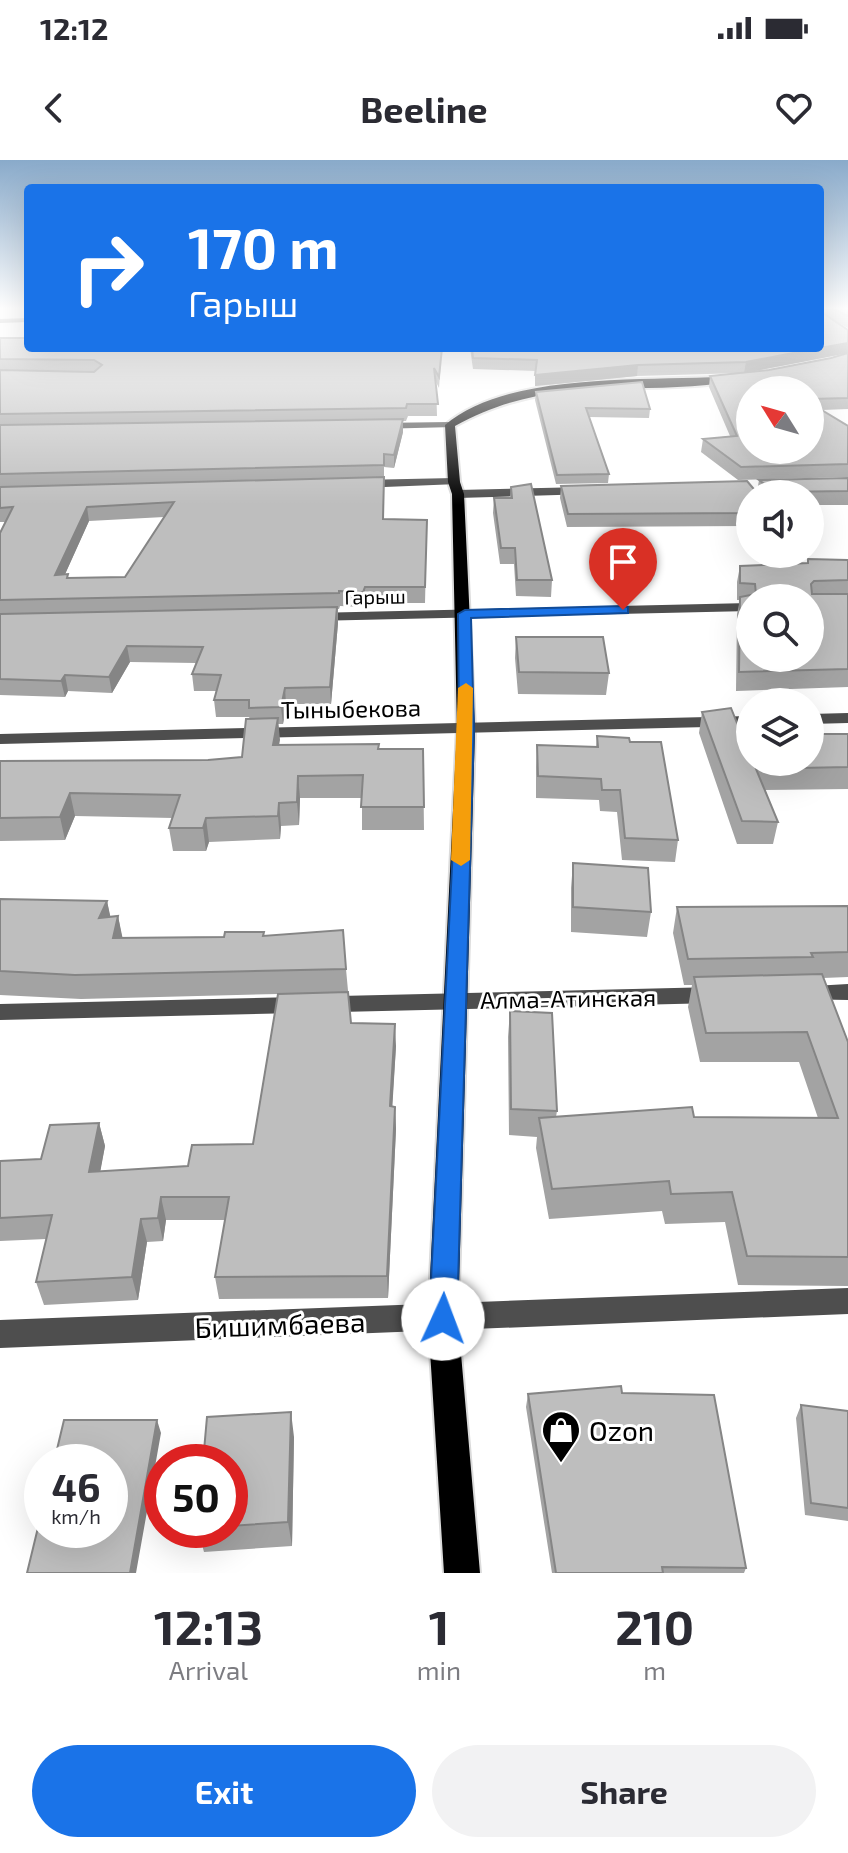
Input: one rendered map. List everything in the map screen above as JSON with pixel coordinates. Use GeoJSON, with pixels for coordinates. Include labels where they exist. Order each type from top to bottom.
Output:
{"type":"FeatureCollection","features":[{"type":"Feature","properties":{"kind":"main road"},"geometry":{"type":"LineString","coordinates":[[462,1573],[443,1319],[466,729],[465,614],[450,425],[480,407],[528,393],[736,378]]}},
{"type":"Feature","properties":{"kind":"street"},"geometry":{"type":"LineString","coordinates":[[357,427],[450,425]]}},
{"type":"Feature","properties":{"kind":"street"},"geometry":{"type":"LineString","coordinates":[[344,485],[598,491]]}},
{"type":"Feature","properties":{"kind":"street","name":"Гарыш"},"geometry":{"type":"LineString","coordinates":[[294,618],[736,607]]}},
{"type":"Feature","properties":{"kind":"street"},"geometry":{"type":"LineString","coordinates":[[824,719],[848,718]]}},
{"type":"Feature","properties":{"kind":"street","name":"Тыныбекова"},"geometry":{"type":"LineString","coordinates":[[0,739],[736,721]]}},
{"type":"Feature","properties":{"kind":"street"},"geometry":{"type":"LineString","coordinates":[[785,993],[848,992]]}},
{"type":"Feature","properties":{"kind":"street","name":"Алма-Атинская"},"geometry":{"type":"LineString","coordinates":[[0,1012],[738,994]]}},
{"type":"Feature","properties":{"kind":"street","name":"Бишимбаева"},"geometry":{"type":"LineString","coordinates":[[0,1334],[848,1301]]}},
{"type":"Feature","properties":{"kind":"building"},"geometry":{"type":"Polygon","coordinates":[[[0,373],[435,373],[438,404],[407,404],[406,408],[0,414],[0,373]]]}},
{"type":"Feature","properties":{"kind":"building"},"geometry":{"type":"Polygon","coordinates":[[[848,373],[848,398],[824,399],[824,376],[736,376],[736,434],[710,376],[848,373]]]}},
{"type":"Feature","properties":{"kind":"building"},"geometry":{"type":"Polygon","coordinates":[[[642,382],[650,409],[586,408],[609,474],[557,475],[536,392],[642,382]]]}},
{"type":"Feature","properties":{"kind":"building"},"geometry":{"type":"Polygon","coordinates":[[[824,411],[848,426],[848,464],[741,467],[737,464],[824,464],[824,411]]]}},
{"type":"Feature","properties":{"kind":"building"},"geometry":{"type":"Polygon","coordinates":[[[403,419],[394,455],[384,454],[384,465],[0,474],[0,425],[403,419]]]}},
{"type":"Feature","properties":{"kind":"building"},"geometry":{"type":"Polygon","coordinates":[[[736,436],[736,463],[703,439],[736,436]]]}},
{"type":"Feature","properties":{"kind":"building"},"geometry":{"type":"Polygon","coordinates":[[[384,477],[383,519],[427,520],[425,587],[365,587],[363,592],[339,593],[0,600],[0,533],[13,507],[0,508],[0,487],[384,477]],[[174,502],[87,507],[55,575],[68,574],[67,578],[125,577],[174,502]]]}},
{"type":"Feature","properties":{"kind":"building"},"geometry":{"type":"Polygon","coordinates":[[[848,478],[848,491],[824,491],[824,480],[759,480],[848,478]]]}},
{"type":"Feature","properties":{"kind":"building"},"geometry":{"type":"Polygon","coordinates":[[[736,481],[736,513],[568,514],[561,486],[736,481]]]}},
{"type":"Feature","properties":{"kind":"building"},"geometry":{"type":"Polygon","coordinates":[[[531,484],[552,580],[517,580],[515,548],[501,548],[494,498],[512,498],[511,487],[531,484]]]}},
{"type":"Feature","properties":{"kind":"building"},"geometry":{"type":"Polygon","coordinates":[[[824,559],[848,560],[848,580],[814,581],[811,584],[740,583],[740,568],[824,568],[824,559]]]}},
{"type":"Feature","properties":{"kind":"building"},"geometry":{"type":"Polygon","coordinates":[[[824,594],[848,594],[848,669],[824,670],[824,594]]]}},
{"type":"Feature","properties":{"kind":"building"},"geometry":{"type":"Polygon","coordinates":[[[337,607],[330,687],[285,688],[281,707],[249,708],[249,700],[214,700],[221,675],[192,674],[203,647],[127,646],[109,677],[65,675],[61,681],[0,679],[0,614],[337,607]]]}},
{"type":"Feature","properties":{"kind":"building"},"geometry":{"type":"Polygon","coordinates":[[[516,637],[603,637],[609,673],[519,672],[516,637]]]}},
{"type":"Feature","properties":{"kind":"building"},"geometry":{"type":"Polygon","coordinates":[[[731,708],[736,720],[736,776],[759,776],[778,822],[742,821],[702,712],[731,708]]]}},
{"type":"Feature","properties":{"kind":"building"},"geometry":{"type":"Polygon","coordinates":[[[278,718],[273,745],[379,744],[378,749],[423,749],[424,807],[361,807],[363,775],[298,776],[297,802],[279,803],[278,816],[206,818],[203,828],[169,828],[180,795],[70,793],[60,817],[0,818],[0,761],[208,760],[242,757],[246,719],[278,718]]]}},
{"type":"Feature","properties":{"kind":"building"},"geometry":{"type":"Polygon","coordinates":[[[824,734],[848,734],[848,767],[824,768],[824,734]]]}},
{"type":"Feature","properties":{"kind":"building"},"geometry":{"type":"Polygon","coordinates":[[[597,736],[629,738],[630,742],[661,742],[678,840],[625,838],[620,790],[602,790],[601,779],[538,776],[537,745],[598,747],[597,736]]]}},
{"type":"Feature","properties":{"kind":"building"},"geometry":{"type":"Polygon","coordinates":[[[573,863],[648,868],[651,912],[573,907],[573,863]]]}},
{"type":"Feature","properties":{"kind":"building"},"geometry":{"type":"Polygon","coordinates":[[[0,899],[107,901],[99,918],[118,916],[113,938],[224,937],[225,932],[264,932],[263,936],[343,930],[346,969],[75,975],[0,971],[0,899]]]}},
{"type":"Feature","properties":{"kind":"building"},"geometry":{"type":"Polygon","coordinates":[[[848,906],[848,952],[811,953],[813,957],[688,959],[677,907],[848,906]]]}},
{"type":"Feature","properties":{"kind":"building"},"geometry":{"type":"Polygon","coordinates":[[[822,974],[848,1042],[848,1257],[747,1256],[732,1192],[671,1194],[669,1181],[552,1189],[539,1118],[692,1107],[694,1117],[838,1118],[807,1032],[706,1033],[694,977],[822,974]]]}},
{"type":"Feature","properties":{"kind":"building"},"geometry":{"type":"Polygon","coordinates":[[[348,992],[351,1023],[395,1024],[390,1106],[395,1107],[387,1276],[215,1277],[229,1197],[161,1197],[158,1218],[141,1219],[132,1277],[36,1282],[52,1215],[0,1218],[0,1161],[41,1159],[50,1125],[99,1123],[89,1172],[188,1166],[192,1145],[253,1144],[278,994],[348,992]]]}},
{"type":"Feature","properties":{"kind":"building"},"geometry":{"type":"Polygon","coordinates":[[[510,1011],[552,1013],[557,1111],[511,1109],[510,1011]]]}},
{"type":"Feature","properties":{"kind":"building"},"geometry":{"type":"Polygon","coordinates":[[[621,1386],[622,1393],[714,1395],[746,1568],[662,1567],[663,1573],[556,1573],[528,1394],[621,1386]]]}},
{"type":"Feature","properties":{"kind":"building"},"geometry":{"type":"Polygon","coordinates":[[[801,1405],[848,1411],[848,1508],[811,1503],[801,1405]]]}},
{"type":"Feature","properties":{"kind":"building"},"geometry":{"type":"Polygon","coordinates":[[[291,1412],[288,1522],[248,1525],[248,1444],[205,1444],[207,1417],[291,1412]]]}},
{"type":"Feature","properties":{"kind":"building"},"geometry":{"type":"Polygon","coordinates":[[[64,1420],[157,1420],[153,1444],[144,1444],[144,1494],[130,1573],[27,1573],[33,1548],[128,1548],[128,1444],[58,1444],[64,1420]]]}},
{"type":"Feature","properties":{"kind":"slow traffic"},"geometry":{"type":"LineString","coordinates":[[461,860],[466,688]]}},
{"type":"Feature","properties":{"kind":"place","name":"Ozon"},"geometry":{"type":"Point","coordinates":[561,1464]}},
{"type":"Feature","properties":{"kind":"route"},"geometry":{"type":"LineString","coordinates":[[443,1319],[466,729],[465,614],[623,610]]}}]}
